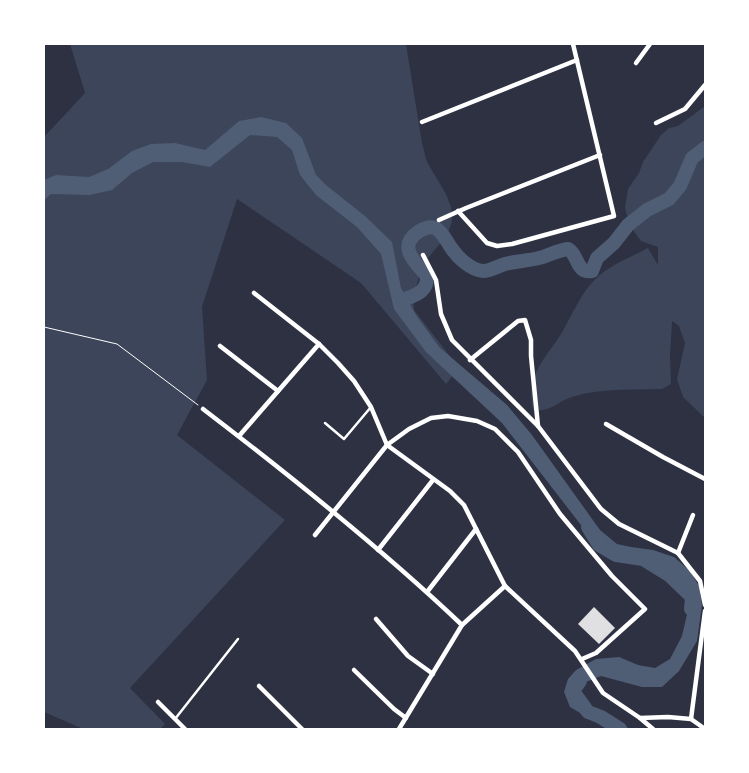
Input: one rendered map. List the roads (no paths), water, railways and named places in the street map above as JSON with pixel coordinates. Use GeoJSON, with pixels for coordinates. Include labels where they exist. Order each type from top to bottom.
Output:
{"type":"FeatureCollection","features":[{"type":"Feature","properties":{"kind":"street"},"geometry":{"type":"LineString","coordinates":[[458,211],[487,243],[497,246],[512,244],[614,216],[573,44]]}},
{"type":"Feature","properties":{"kind":"street"},"geometry":{"type":"LineString","coordinates":[[636,63],[650,44]]}},
{"type":"Feature","properties":{"kind":"street"},"geometry":{"type":"LineString","coordinates":[[422,122],[577,60]]}},
{"type":"Feature","properties":{"kind":"street"},"geometry":{"type":"LineString","coordinates":[[656,123],[685,109],[705,85]]}},
{"type":"Feature","properties":{"kind":"street"},"geometry":{"type":"LineString","coordinates":[[440,220],[458,211],[600,155]]}},
{"type":"Feature","properties":{"kind":"street"},"geometry":{"type":"LineString","coordinates":[[423,255],[436,280],[440,314],[452,340],[538,426],[602,509],[619,524],[678,553],[700,581],[705,605]]}},
{"type":"Feature","properties":{"kind":"street"},"geometry":{"type":"LineString","coordinates":[[254,293],[319,344],[348,375],[371,407],[387,445],[450,491],[464,504],[505,586],[568,644],[583,661],[603,693],[640,718],[652,729]]}},
{"type":"Feature","properties":{"kind":"street"},"geometry":{"type":"LineString","coordinates":[[470,360],[518,321],[525,320],[532,340],[531,356],[538,426]]}},
{"type":"Feature","properties":{"kind":"street"},"geometry":{"type":"LineString","coordinates":[[238,436],[319,344]]}},
{"type":"Feature","properties":{"kind":"street"},"geometry":{"type":"LineString","coordinates":[[220,346],[278,391]]}},
{"type":"Feature","properties":{"kind":"street"},"geometry":{"type":"LineString","coordinates":[[203,409],[333,512],[427,592],[462,625]]}},
{"type":"Feature","properties":{"kind":"street"},"geometry":{"type":"LineString","coordinates":[[315,535],[387,445],[409,429],[431,418],[448,416],[477,421],[495,429],[518,452],[571,528],[612,576],[645,609],[596,653],[583,661]]}},
{"type":"Feature","properties":{"kind":"street"},"geometry":{"type":"LineString","coordinates":[[606,424],[662,457],[705,479]]}},
{"type":"Feature","properties":{"kind":"street"},"geometry":{"type":"LineString","coordinates":[[378,550],[433,480]]}},
{"type":"Feature","properties":{"kind":"street"},"geometry":{"type":"LineString","coordinates":[[678,553],[693,516]]}},
{"type":"Feature","properties":{"kind":"street"},"geometry":{"type":"LineString","coordinates":[[427,592],[476,529]]}},
{"type":"Feature","properties":{"kind":"street"},"geometry":{"type":"LineString","coordinates":[[399,729],[462,625],[505,586]]}},
{"type":"Feature","properties":{"kind":"street"},"geometry":{"type":"LineString","coordinates":[[690,719],[705,611]]}},
{"type":"Feature","properties":{"kind":"street"},"geometry":{"type":"LineString","coordinates":[[376,620],[408,656],[433,674]]}},
{"type":"Feature","properties":{"kind":"street"},"geometry":{"type":"LineString","coordinates":[[354,670],[394,710],[406,718]]}},
{"type":"Feature","properties":{"kind":"street"},"geometry":{"type":"LineString","coordinates":[[258,686],[302,729]]}},
{"type":"Feature","properties":{"kind":"street"},"geometry":{"type":"LineString","coordinates":[[158,702],[185,729]]}},
{"type":"Feature","properties":{"kind":"street"},"geometry":{"type":"LineString","coordinates":[[640,718],[668,717],[690,719],[705,729]]}},
{"type":"Feature","properties":{"kind":"lane"},"geometry":{"type":"LineString","coordinates":[[324,424],[344,439],[371,407]]}},
{"type":"Feature","properties":{"kind":"lane"},"geometry":{"type":"LineString","coordinates":[[175,719],[238,639]]}},
{"type":"Feature","properties":{"kind":"waterway"},"geometry":{"type":"LineString","coordinates":[[403,300],[420,292],[427,281],[427,276],[411,255],[409,244],[418,232],[430,227],[439,230],[461,260],[478,270],[488,270],[568,249],[572,252],[583,270],[592,271],[597,258],[614,243],[628,225],[647,210],[669,199],[680,186],[692,158],[705,148]]}},
{"type":"Feature","properties":{"kind":"waterway"},"geometry":{"type":"LineString","coordinates":[[588,527],[599,545],[616,555],[643,559],[669,575],[692,597],[691,609]]}},
{"type":"Feature","properties":{"kind":"waterway"},"geometry":{"type":"LineString","coordinates":[[580,681],[573,691],[588,712],[601,717],[620,729]]}}]}
